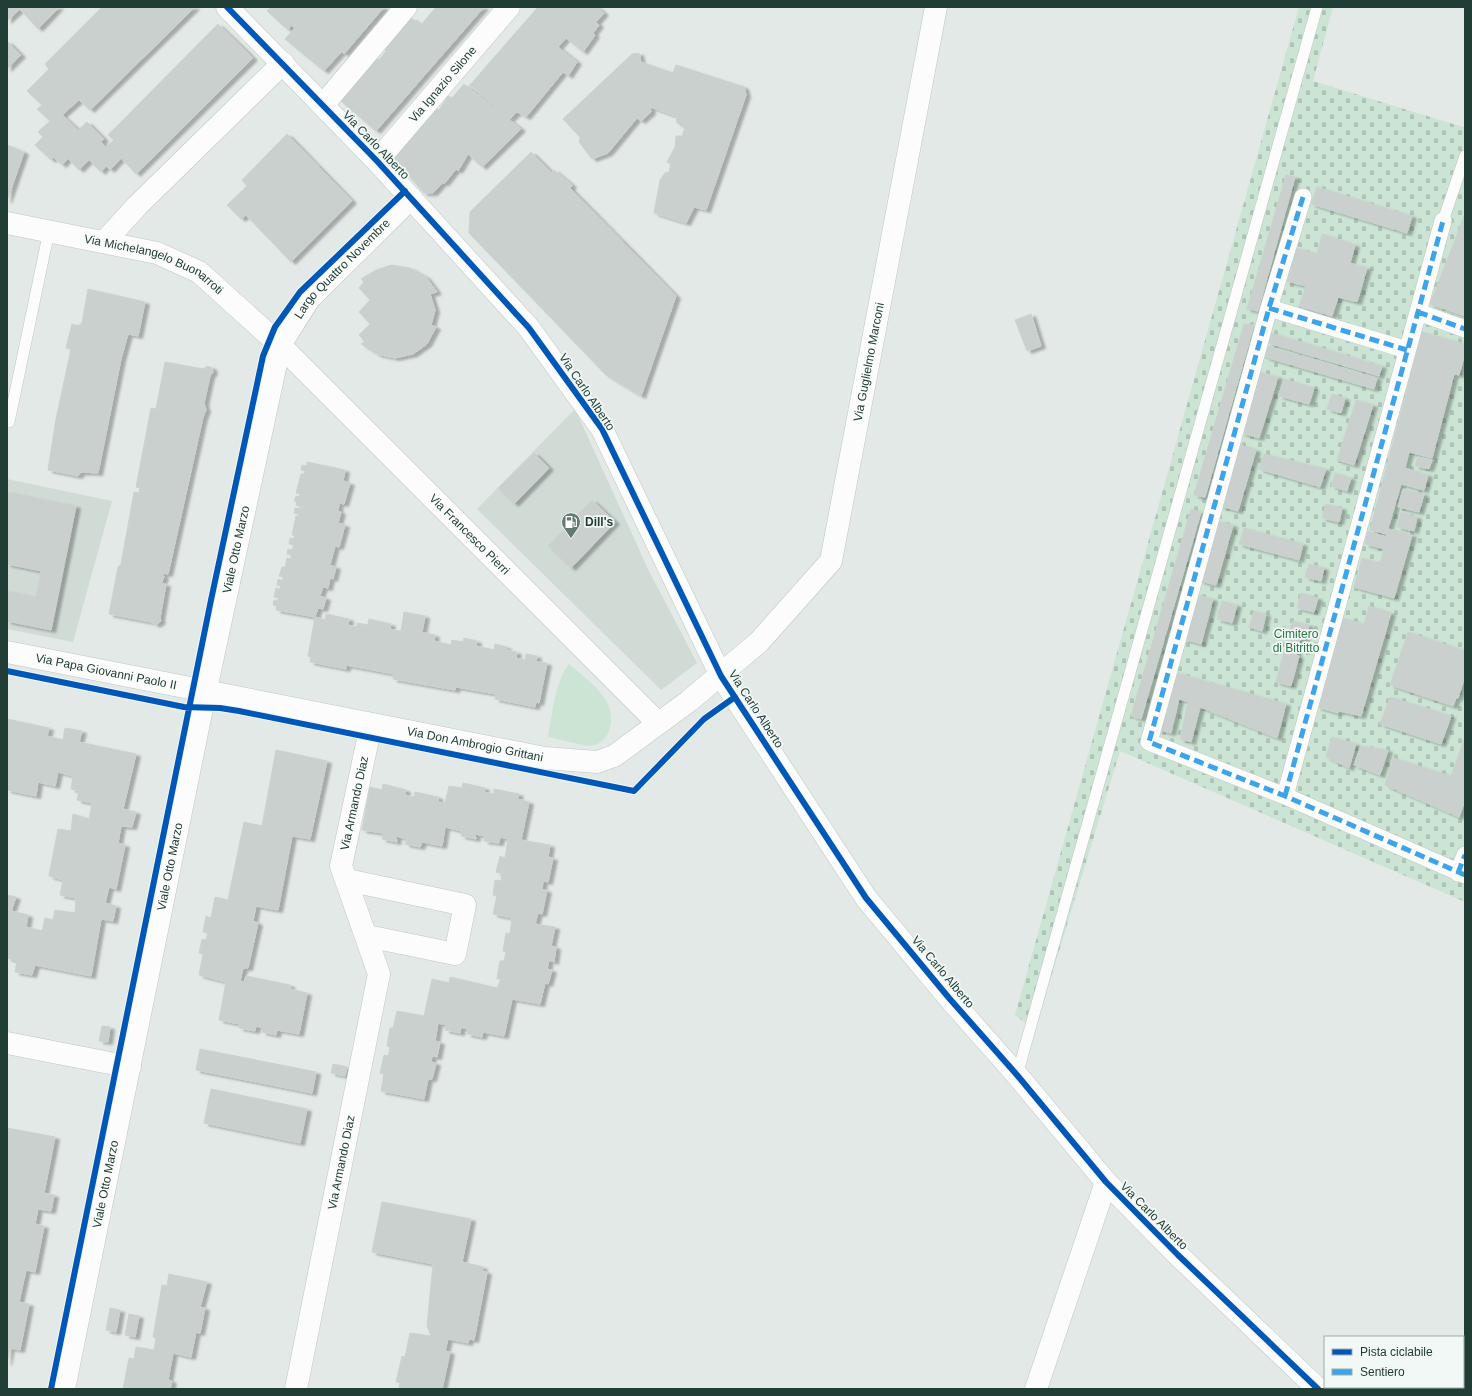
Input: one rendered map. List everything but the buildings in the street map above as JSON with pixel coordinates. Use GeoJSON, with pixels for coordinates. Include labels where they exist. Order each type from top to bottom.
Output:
{"type":"FeatureCollection","features":[{"type":"Feature","properties":{"kind":"street","name":"Via Carlo Alberto"},"geometry":{"type":"LineString","coordinates":[[227,7],[283,63],[412,198],[529,328],[602,429],[721,676],[866,898],[1106,1182],[1178,1255],[1318,1389]]}},
{"type":"Feature","properties":{"kind":"street"},"geometry":{"type":"LineString","coordinates":[[323,105],[406,7]]}},
{"type":"Feature","properties":{"kind":"street","name":"Via Ignazio Silone"},"geometry":{"type":"LineString","coordinates":[[377,162],[509,7]]}},
{"type":"Feature","properties":{"kind":"street","name":"Via Guglielmo Marconi"},"geometry":{"type":"LineString","coordinates":[[721,676],[759,642],[831,561],[936,7]]}},
{"type":"Feature","properties":{"kind":"street"},"geometry":{"type":"LineString","coordinates":[[104,242],[137,206],[283,63]]}},
{"type":"Feature","properties":{"kind":"street"},"geometry":{"type":"LineString","coordinates":[[1303,197],[1269,308],[1149,742],[1285,796],[1462,874],[1465,855]]}},
{"type":"Feature","properties":{"kind":"street","name":"Largo Quattro Novembre"},"geometry":{"type":"LineString","coordinates":[[280,345],[309,299],[412,198]]}},
{"type":"Feature","properties":{"kind":"street"},"geometry":{"type":"LineString","coordinates":[[1285,796],[1443,221]]}},
{"type":"Feature","properties":{"kind":"street","name":"Via Michelangelo Buonarroti"},"geometry":{"type":"LineString","coordinates":[[7,223],[157,254],[199,272],[280,345]]}},
{"type":"Feature","properties":{"kind":"street"},"geometry":{"type":"LineString","coordinates":[[1269,308],[1407,350]]}},
{"type":"Feature","properties":{"kind":"street"},"geometry":{"type":"LineString","coordinates":[[1418,312],[1465,329]]}},
{"type":"Feature","properties":{"kind":"street","name":"Viale Otto Marzo"},"geometry":{"type":"LineString","coordinates":[[64,1389],[206,692],[280,345]]}},
{"type":"Feature","properties":{"kind":"street","name":"Via Francesco Pierri"},"geometry":{"type":"LineString","coordinates":[[280,345],[658,723]]}},
{"type":"Feature","properties":{"kind":"street","name":"Via Papa Giovanni Paolo II"},"geometry":{"type":"LineString","coordinates":[[7,652],[206,692]]}},
{"type":"Feature","properties":{"kind":"street","name":"Via Don Ambrogio Grittani"},"geometry":{"type":"LineString","coordinates":[[206,692],[545,758],[597,762],[614,756],[721,676]]}},
{"type":"Feature","properties":{"kind":"street","name":"Via Armando Diaz"},"geometry":{"type":"LineString","coordinates":[[296,1389],[379,974],[367,936],[341,866],[371,725]]}},
{"type":"Feature","properties":{"kind":"street"},"geometry":{"type":"LineString","coordinates":[[347,880],[465,905],[455,954],[367,936]]}},
{"type":"Feature","properties":{"kind":"street"},"geometry":{"type":"LineString","coordinates":[[7,1043],[130,1067]]}},
{"type":"Feature","properties":{"kind":"street"},"geometry":{"type":"LineString","coordinates":[[1036,1389],[1106,1182]]}},
{"type":"Feature","properties":{"kind":"lane"},"geometry":{"type":"LineString","coordinates":[[1017,1075],[1317,7]]}},
{"type":"Feature","properties":{"kind":"lane"},"geometry":{"type":"LineString","coordinates":[[1443,221],[1465,156]]}},
{"type":"Feature","properties":{"kind":"lane"},"geometry":{"type":"LineString","coordinates":[[9,422],[49,232]]}},
{"type":"Feature","properties":{"kind":"shaded area","name":"Dill's"},"geometry":{"type":"Polygon","coordinates":[[[575,409],[648,569],[697,663],[661,690],[477,509],[575,409]]]}},
{"type":"Feature","properties":{"kind":"shaded area"},"geometry":{"type":"Polygon","coordinates":[[[7,479],[112,501],[73,642],[7,629],[7,479]]]}},
{"type":"Feature","properties":{"kind":"green space","name":"Cimitero di Bitritto"},"geometry":{"type":"Polygon","coordinates":[[[1299,7],[1333,7],[1313,81],[1463,127],[1465,123],[1465,902],[1120,751],[1035,1030],[1015,1015],[1299,7]]]}},
{"type":"Feature","properties":{"kind":"green space"},"geometry":{"type":"Polygon","coordinates":[[[569,664],[593,685],[606,701],[610,710],[611,720],[609,731],[601,742],[595,745],[588,746],[548,737],[557,689],[569,664]]]}},
{"type":"Feature","properties":{"kind":"marked path"},"geometry":{"type":"LineString","coordinates":[[1303,197],[1269,308],[1149,742],[1285,796],[1465,875]]}},
{"type":"Feature","properties":{"kind":"marked path"},"geometry":{"type":"LineString","coordinates":[[1285,796],[1443,221]]}},
{"type":"Feature","properties":{"kind":"marked path"},"geometry":{"type":"LineString","coordinates":[[1269,308],[1407,350]]}},
{"type":"Feature","properties":{"kind":"marked path"},"geometry":{"type":"LineString","coordinates":[[1418,312],[1465,329]]}},
{"type":"Feature","properties":{"kind":"marked path"},"geometry":{"type":"LineString","coordinates":[[1458,873],[1465,855]]}},
{"type":"Feature","properties":{"kind":"cycle path"},"geometry":{"type":"LineString","coordinates":[[227,7],[377,161],[529,328],[602,429],[721,676],[866,898],[1106,1182],[1178,1255],[1318,1389]]}},
{"type":"Feature","properties":{"kind":"cycle path"},"geometry":{"type":"LineString","coordinates":[[51,1389],[211,600],[263,356],[275,327],[300,292],[405,191]]}},
{"type":"Feature","properties":{"kind":"cycle path"},"geometry":{"type":"LineString","coordinates":[[7,671],[184,707],[220,708],[239,711],[634,791],[704,719],[735,697]]}},
{"type":"Feature","properties":{"kind":"place","name":"Dill's"},"geometry":{"type":"Point","coordinates":[571,539]}}]}
